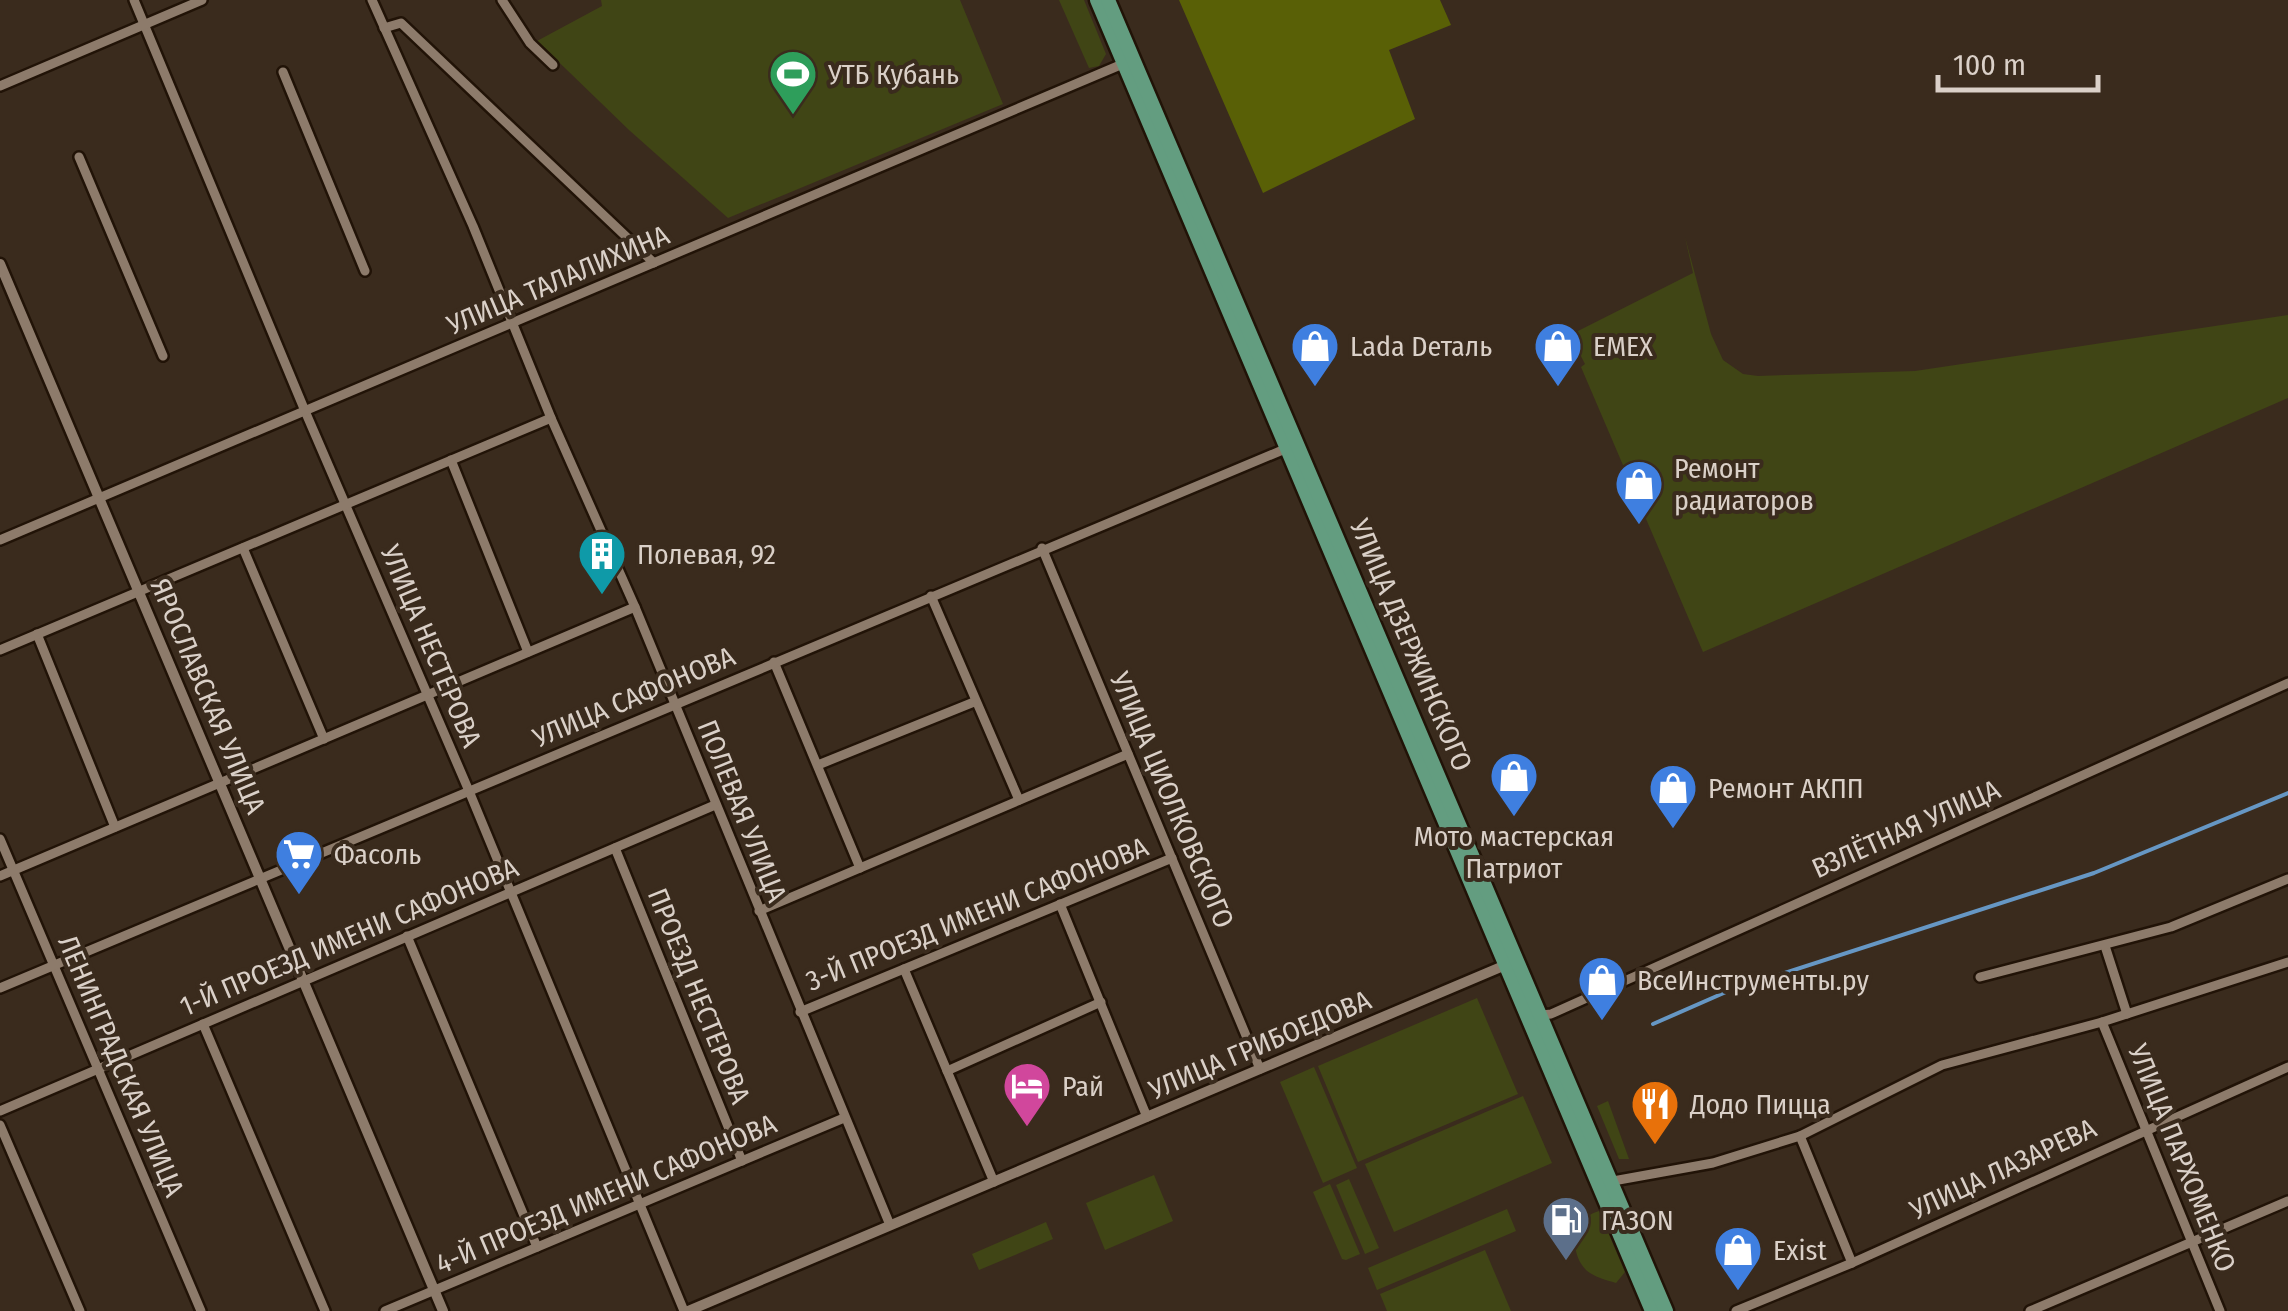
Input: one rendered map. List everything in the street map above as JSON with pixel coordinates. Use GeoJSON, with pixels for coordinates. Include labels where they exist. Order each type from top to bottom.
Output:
{"type":"FeatureCollection","features":[{"type":"Feature","properties":{"kind":"main road","name":"УЛИЦА ДЗЕРЖИНСКОГО"},"geometry":{"type":"LineString","coordinates":[[1097,0],[1128,62],[1512,962],[1652,1311]]}},
{"type":"Feature","properties":{"kind":"main road","name":"УЛИЦА ДЗЕРЖИНСКОГО"},"geometry":{"type":"LineString","coordinates":[[1108,0],[1128,62],[1285,448],[1512,962],[1542,1016],[1666,1311]]}},
{"type":"Feature","properties":{"kind":"street","name":"УЛИЦА НЕСТЕРОВА"},"geometry":{"type":"LineString","coordinates":[[134,0],[686,1311]]}},
{"type":"Feature","properties":{"kind":"street"},"geometry":{"type":"LineString","coordinates":[[0,86],[202,0]]}},
{"type":"Feature","properties":{"kind":"street","name":"ПОЛЕВАЯ УЛИЦА"},"geometry":{"type":"LineString","coordinates":[[372,0],[635,607],[890,1226]]}},
{"type":"Feature","properties":{"kind":"street"},"geometry":{"type":"LineString","coordinates":[[502,0],[530,43],[553,65]]}},
{"type":"Feature","properties":{"kind":"street"},"geometry":{"type":"LineString","coordinates":[[384,28],[401,23],[654,263]]}},
{"type":"Feature","properties":{"kind":"street","name":"УЛИЦА ТАЛАЛИХИНА"},"geometry":{"type":"LineString","coordinates":[[0,540],[1128,62]]}},
{"type":"Feature","properties":{"kind":"street"},"geometry":{"type":"LineString","coordinates":[[284,72],[365,272]]}},
{"type":"Feature","properties":{"kind":"street"},"geometry":{"type":"LineString","coordinates":[[79,157],[163,356]]}},
{"type":"Feature","properties":{"kind":"street","name":"ЯРОСЛАВСКАЯ УЛИЦА"},"geometry":{"type":"LineString","coordinates":[[0,264],[444,1311]]}},
{"type":"Feature","properties":{"kind":"street"},"geometry":{"type":"LineString","coordinates":[[0,650],[551,418]]}},
{"type":"Feature","properties":{"kind":"street","name":"УЛИЦА САФОНОВА"},"geometry":{"type":"LineString","coordinates":[[0,988],[1285,448]]}},
{"type":"Feature","properties":{"kind":"street"},"geometry":{"type":"LineString","coordinates":[[451,460],[528,652]]}},
{"type":"Feature","properties":{"kind":"street"},"geometry":{"type":"LineString","coordinates":[[243,548],[324,739]]}},
{"type":"Feature","properties":{"kind":"street","name":"УЛИЦА ЦИОЛКОВСКОГО"},"geometry":{"type":"LineString","coordinates":[[1042,548],[1260,1069]]}},
{"type":"Feature","properties":{"kind":"street"},"geometry":{"type":"LineString","coordinates":[[932,596],[1019,800]]}},
{"type":"Feature","properties":{"kind":"street"},"geometry":{"type":"LineString","coordinates":[[0,876],[635,607]]}},
{"type":"Feature","properties":{"kind":"street"},"geometry":{"type":"LineString","coordinates":[[37,634],[115,828]]}},
{"type":"Feature","properties":{"kind":"street"},"geometry":{"type":"LineString","coordinates":[[774,662],[860,868]]}},
{"type":"Feature","properties":{"kind":"street","name":"ВЗЛЁТНАЯ УЛИЦА"},"geometry":{"type":"LineString","coordinates":[[1542,1016],[2288,683]]}},
{"type":"Feature","properties":{"kind":"street"},"geometry":{"type":"LineString","coordinates":[[818,765],[974,702]]}},
{"type":"Feature","properties":{"kind":"street"},"geometry":{"type":"LineString","coordinates":[[759,912],[1128,754]]}},
{"type":"Feature","properties":{"kind":"street","name":"1-Й ПРОЕЗД ИМЕНИ САФОНОВА"},"geometry":{"type":"LineString","coordinates":[[0,1111],[715,805]]}},
{"type":"Feature","properties":{"kind":"street","name":"ЛЕНИНГРАДСКАЯ УЛИЦА"},"geometry":{"type":"LineString","coordinates":[[0,839],[201,1311]]}},
{"type":"Feature","properties":{"kind":"street","name":"ПРОЕЗД НЕСТЕРОВА"},"geometry":{"type":"LineString","coordinates":[[615,848],[742,1160]]}},
{"type":"Feature","properties":{"kind":"street","name":"3-Й ПРОЕЗД ИМЕНИ САФОНОВА"},"geometry":{"type":"LineString","coordinates":[[800,1012],[1172,858]]}},
{"type":"Feature","properties":{"kind":"street"},"geometry":{"type":"LineString","coordinates":[[1980,977],[2170,927],[2288,880]]}},
{"type":"Feature","properties":{"kind":"street"},"geometry":{"type":"LineString","coordinates":[[1060,904],[1148,1116]]}},
{"type":"Feature","properties":{"kind":"street"},"geometry":{"type":"LineString","coordinates":[[408,936],[537,1247]]}},
{"type":"Feature","properties":{"kind":"street"},"geometry":{"type":"LineString","coordinates":[[2105,946],[2127,1014]]}},
{"type":"Feature","properties":{"kind":"street","name":"УЛИЦА ГРИБОЕДОВА"},"geometry":{"type":"LineString","coordinates":[[686,1311],[1512,962]]}},
{"type":"Feature","properties":{"kind":"street"},"geometry":{"type":"LineString","coordinates":[[1613,1181],[1712,1164],[1800,1136],[1942,1065],[2102,1022],[2288,962]]}},
{"type":"Feature","properties":{"kind":"street"},"geometry":{"type":"LineString","coordinates":[[904,969],[994,1182]]}},
{"type":"Feature","properties":{"kind":"street"},"geometry":{"type":"LineString","coordinates":[[947,1071],[1102,1002]]}},
{"type":"Feature","properties":{"kind":"street","name":"УЛИЦА ПАРХОМЕНКО"},"geometry":{"type":"LineString","coordinates":[[2102,1022],[2220,1311]]}},
{"type":"Feature","properties":{"kind":"street"},"geometry":{"type":"LineString","coordinates":[[203,1024],[325,1311]]}},
{"type":"Feature","properties":{"kind":"street","name":"УЛИЦА ЛАЗАРЕВА"},"geometry":{"type":"LineString","coordinates":[[1736,1311],[2288,1066]]}},
{"type":"Feature","properties":{"kind":"street","name":"4-Й ПРОЕЗД ИМЕНИ САФОНОВА"},"geometry":{"type":"LineString","coordinates":[[385,1311],[844,1118]]}},
{"type":"Feature","properties":{"kind":"street"},"geometry":{"type":"LineString","coordinates":[[0,1125],[80,1311]]}},
{"type":"Feature","properties":{"kind":"street"},"geometry":{"type":"LineString","coordinates":[[1800,1136],[1852,1262]]}},
{"type":"Feature","properties":{"kind":"street"},"geometry":{"type":"LineString","coordinates":[[2030,1311],[2288,1201]]}},
{"type":"Feature","properties":{"kind":"green space","name":"УТБ Кубань"},"geometry":{"type":"Polygon","coordinates":[[[601,0],[960,0],[1003,104],[728,218],[537,41],[602,6],[601,0]]]}},
{"type":"Feature","properties":{"kind":"green space"},"geometry":{"type":"Polygon","coordinates":[[[1059,0],[1084,0],[1106,54],[1099,66],[1089,68],[1059,0]]]}},
{"type":"Feature","properties":{"kind":"green space"},"geometry":{"type":"Polygon","coordinates":[[[1179,0],[1440,0],[1451,25],[1389,50],[1415,119],[1263,193],[1179,0]]]}},
{"type":"Feature","properties":{"kind":"green space"},"geometry":{"type":"Polygon","coordinates":[[[1685,237],[1711,334],[1723,360],[1743,374],[1915,371],[2288,315],[2288,398],[1703,652],[1570,335],[1693,273],[1685,237]]]}},
{"type":"Feature","properties":{"kind":"green space"},"geometry":{"type":"Polygon","coordinates":[[[1477,998],[1518,1094],[1358,1162],[1318,1066],[1477,998]]]}},
{"type":"Feature","properties":{"kind":"green space"},"geometry":{"type":"Polygon","coordinates":[[[1314,1067],[1357,1168],[1323,1183],[1280,1082],[1314,1067]]]}},
{"type":"Feature","properties":{"kind":"green space"},"geometry":{"type":"Polygon","coordinates":[[[1523,1096],[1552,1163],[1394,1232],[1365,1164],[1523,1096]]]}},
{"type":"Feature","properties":{"kind":"green space"},"geometry":{"type":"Polygon","coordinates":[[[1608,1101],[1629,1159],[1619,1159],[1597,1106],[1608,1101]]]}},
{"type":"Feature","properties":{"kind":"green space"},"geometry":{"type":"Polygon","coordinates":[[[1154,1175],[1173,1221],[1105,1250],[1086,1203],[1154,1175]]]}},
{"type":"Feature","properties":{"kind":"green space"},"geometry":{"type":"Polygon","coordinates":[[[1349,1179],[1379,1248],[1365,1254],[1336,1185],[1349,1179]]]}},
{"type":"Feature","properties":{"kind":"green space"},"geometry":{"type":"Polygon","coordinates":[[[1330,1184],[1360,1254],[1346,1260],[1342,1259],[1313,1192],[1330,1184]]]}},
{"type":"Feature","properties":{"kind":"green space"},"geometry":{"type":"Polygon","coordinates":[[[1507,1209],[1516,1231],[1377,1290],[1368,1268],[1507,1209]]]}},
{"type":"Feature","properties":{"kind":"green space"},"geometry":{"type":"Polygon","coordinates":[[[1599,1211],[1625,1272],[1616,1283],[1589,1272],[1577,1254],[1579,1228],[1599,1211]]]}},
{"type":"Feature","properties":{"kind":"green space"},"geometry":{"type":"Polygon","coordinates":[[[1046,1222],[1053,1239],[979,1270],[972,1254],[1046,1222]]]}},
{"type":"Feature","properties":{"kind":"green space"},"geometry":{"type":"Polygon","coordinates":[[[1485,1250],[1511,1311],[1387,1311],[1380,1294],[1485,1250]]]}},
{"type":"Feature","properties":{"kind":"waterway"},"geometry":{"type":"LineString","coordinates":[[1653,1024],[1726,992],[2094,873],[2288,793]]}},
{"type":"Feature","properties":{"kind":"place","name":"УТБ Кубань"},"geometry":{"type":"Point","coordinates":[793,116]}},
{"type":"Feature","properties":{"kind":"place","name":"Lada Dеталь"},"geometry":{"type":"Point","coordinates":[1315,388]}},
{"type":"Feature","properties":{"kind":"place","name":"EMEX"},"geometry":{"type":"Point","coordinates":[1558,388]}},
{"type":"Feature","properties":{"kind":"place","name":"Ремонт радиаторов"},"geometry":{"type":"Point","coordinates":[1639,526]}},
{"type":"Feature","properties":{"kind":"place","name":"Полевая, 92"},"geometry":{"type":"Point","coordinates":[602,596]}},
{"type":"Feature","properties":{"kind":"place","name":"Мото мастерская Патриот"},"geometry":{"type":"Point","coordinates":[1514,818]}},
{"type":"Feature","properties":{"kind":"place","name":"Ремонт АКПП"},"geometry":{"type":"Point","coordinates":[1673,830]}},
{"type":"Feature","properties":{"kind":"place","name":"Фасоль"},"geometry":{"type":"Point","coordinates":[299,896]}},
{"type":"Feature","properties":{"kind":"place","name":"ВсеИнструменты.ру"},"geometry":{"type":"Point","coordinates":[1602,1022]}},
{"type":"Feature","properties":{"kind":"place","name":"Рай"},"geometry":{"type":"Point","coordinates":[1027,1128]}},
{"type":"Feature","properties":{"kind":"place","name":"Додо Пицца"},"geometry":{"type":"Point","coordinates":[1655,1146]}},
{"type":"Feature","properties":{"kind":"place","name":"ГАЗON"},"geometry":{"type":"Point","coordinates":[1566,1262]}},
{"type":"Feature","properties":{"kind":"place","name":"Exist"},"geometry":{"type":"Point","coordinates":[1738,1292]}}]}
